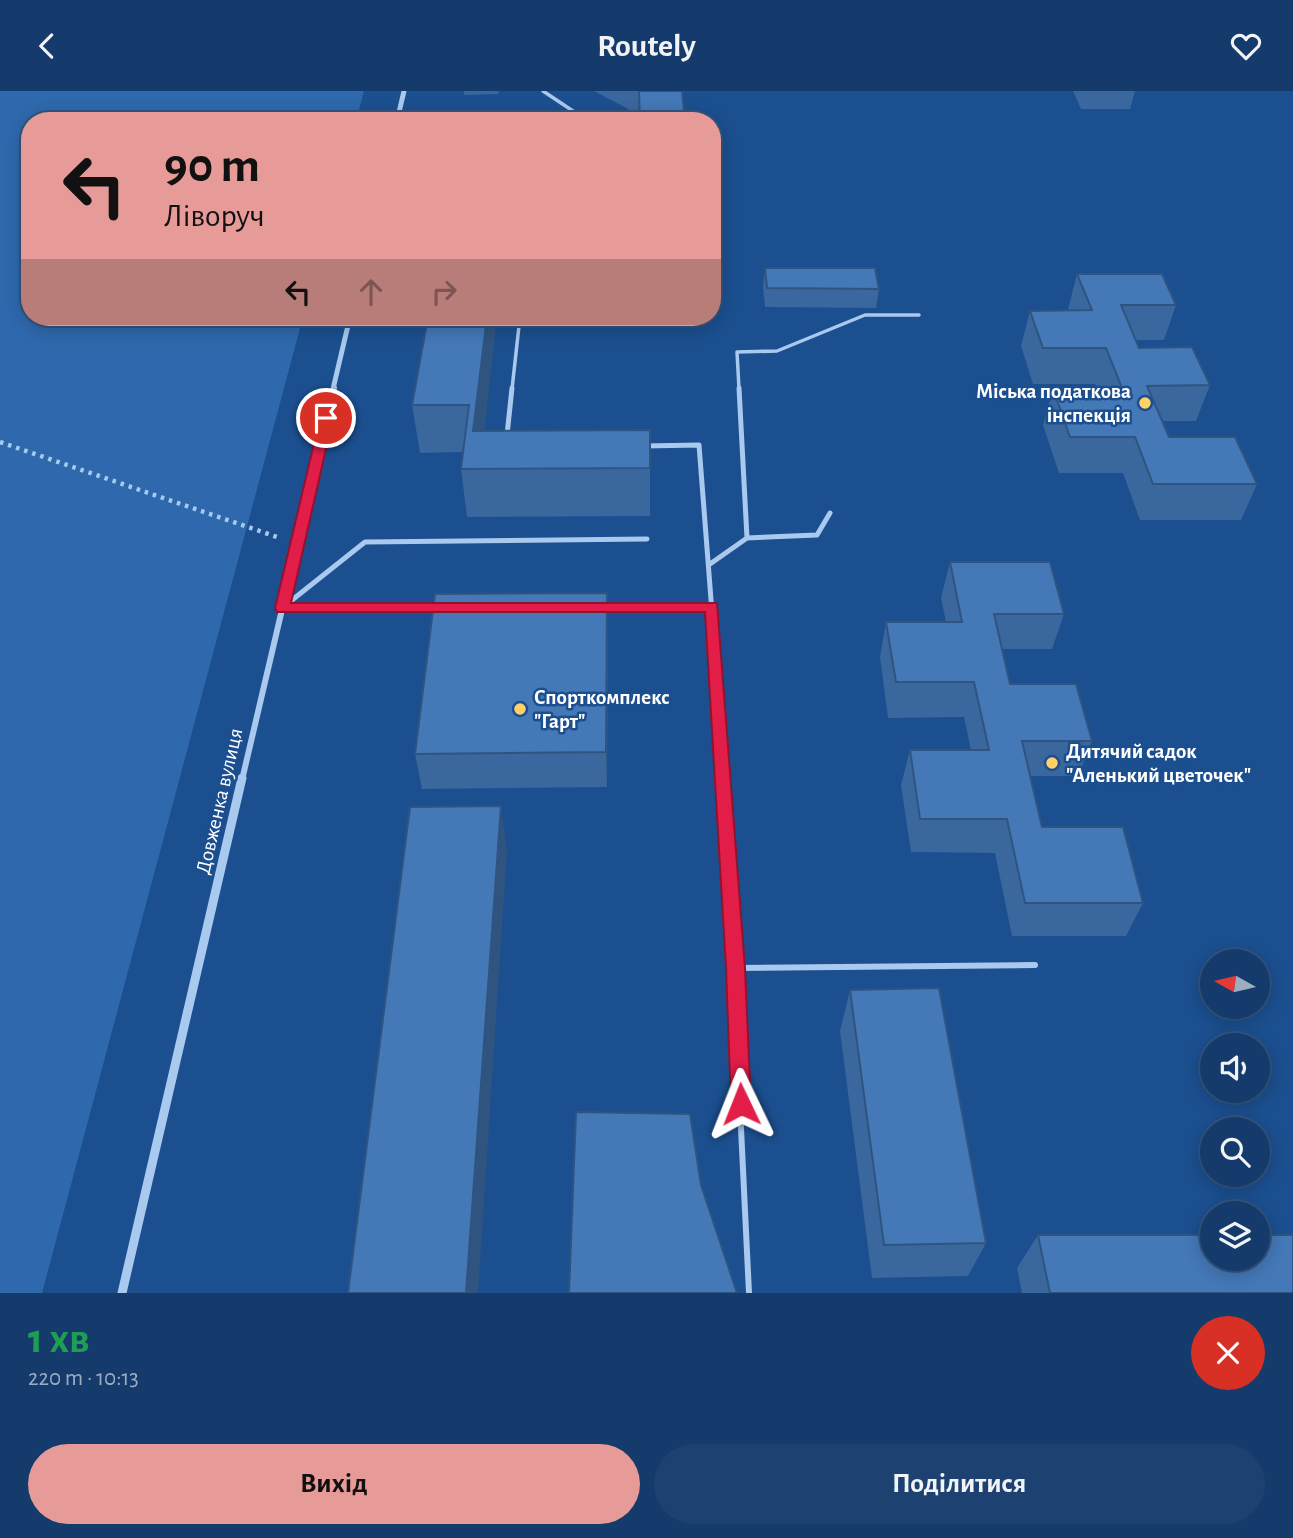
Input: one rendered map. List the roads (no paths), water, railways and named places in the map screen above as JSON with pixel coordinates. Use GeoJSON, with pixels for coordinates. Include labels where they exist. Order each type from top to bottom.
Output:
{"type":"FeatureCollection","features":[{"type":"Feature","properties":{"kind":"street"},"geometry":{"type":"LineString","coordinates":[[399,112],[404,91]]}},
{"type":"Feature","properties":{"kind":"street","name":"Довженка вулиця"},"geometry":{"type":"LineString","coordinates":[[122,1293],[348,326]]}},
{"type":"Feature","properties":{"kind":"lane"},"geometry":{"type":"LineString","coordinates":[[543,91],[574,112]]}},
{"type":"Feature","properties":{"kind":"lane"},"geometry":{"type":"LineString","coordinates":[[747,538],[737,352],[776,351],[865,315],[919,315]]}},
{"type":"Feature","properties":{"kind":"lane"},"geometry":{"type":"LineString","coordinates":[[506,447],[519,326]]}},
{"type":"Feature","properties":{"kind":"lane"},"geometry":{"type":"LineString","coordinates":[[630,446],[699,445],[710,564],[736,968],[749,1293]]}},
{"type":"Feature","properties":{"kind":"lane"},"geometry":{"type":"LineString","coordinates":[[710,564],[747,538],[817,535],[830,513]]}},
{"type":"Feature","properties":{"kind":"lane"},"geometry":{"type":"LineString","coordinates":[[282,608],[365,542],[647,539]]}},
{"type":"Feature","properties":{"kind":"lane"},"geometry":{"type":"LineString","coordinates":[[587,607],[712,607]]}},
{"type":"Feature","properties":{"kind":"lane"},"geometry":{"type":"LineString","coordinates":[[282,608],[449,608]]}},
{"type":"Feature","properties":{"kind":"lane"},"geometry":{"type":"LineString","coordinates":[[736,968],[1035,965]]}},
{"type":"Feature","properties":{"kind":"place","name":"Міська податкова інспекція"},"geometry":{"type":"Point","coordinates":[1145,403]}},
{"type":"Feature","properties":{"kind":"place","name":"Спорткомплекс \"Гарт\""},"geometry":{"type":"Point","coordinates":[520,709]}},
{"type":"Feature","properties":{"kind":"place","name":"Дитячий садок \"Аленький цветочек\""},"geometry":{"type":"Point","coordinates":[1052,763]}}]}
